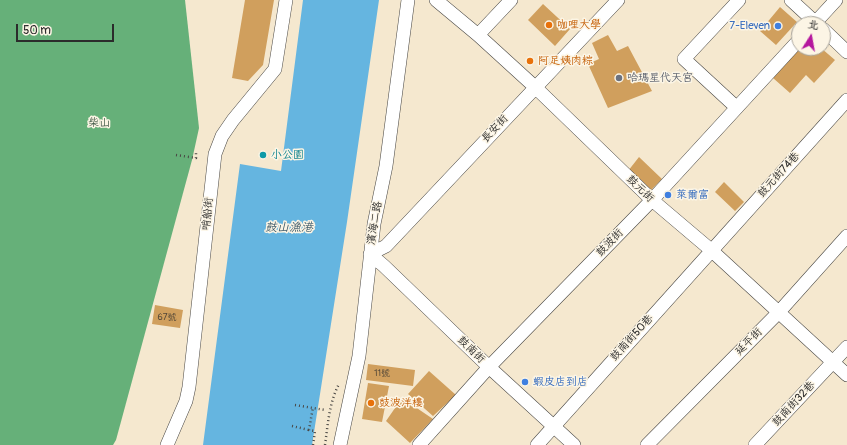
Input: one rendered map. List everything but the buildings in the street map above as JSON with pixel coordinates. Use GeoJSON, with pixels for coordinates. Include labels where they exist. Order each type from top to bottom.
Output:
{"type":"FeatureCollection","features":[{"type":"Feature","properties":{"kind":"street","name":"哨船街"},"geometry":{"type":"LineString","coordinates":[[167,445],[186,401],[189,387],[215,154],[222,136],[233,120],[276,69],[286,0]]}},
{"type":"Feature","properties":{"kind":"street","name":"濱海二路"},"geometry":{"type":"LineString","coordinates":[[340,445],[359,356],[374,224],[386,166],[408,0]]}},
{"type":"Feature","properties":{"kind":"street","name":"鼓元街"},"geometry":{"type":"LineString","coordinates":[[436,0],[478,35],[535,87],[652,200],[711,250],[847,375]]}},
{"type":"Feature","properties":{"kind":"street"},"geometry":{"type":"LineString","coordinates":[[478,35],[511,0]]}},
{"type":"Feature","properties":{"kind":"street","name":"長安街"},"geometry":{"type":"LineString","coordinates":[[370,254],[386,246],[618,0]]}},
{"type":"Feature","properties":{"kind":"street"},"geometry":{"type":"LineString","coordinates":[[736,107],[684,58],[738,0]]}},
{"type":"Feature","properties":{"kind":"street"},"geometry":{"type":"LineString","coordinates":[[791,0],[808,16]]}},
{"type":"Feature","properties":{"kind":"street"},"geometry":{"type":"LineString","coordinates":[[824,16],[836,0]]}},
{"type":"Feature","properties":{"kind":"street"},"geometry":{"type":"LineString","coordinates":[[831,38],[847,52]]}},
{"type":"Feature","properties":{"kind":"street","name":"鼓波街"},"geometry":{"type":"LineString","coordinates":[[419,445],[489,367],[652,200],[791,49]]}},
{"type":"Feature","properties":{"kind":"street","name":"鼓元街74巷"},"geometry":{"type":"LineString","coordinates":[[711,250],[847,100]]}},
{"type":"Feature","properties":{"kind":"street","name":"延平街"},"geometry":{"type":"LineString","coordinates":[[647,445],[779,312],[847,236]]}},
{"type":"Feature","properties":{"kind":"street","name":"鼓南街50巷"},"geometry":{"type":"LineString","coordinates":[[537,445],[711,250]]}},
{"type":"Feature","properties":{"kind":"street","name":"鼓南街"},"geometry":{"type":"LineString","coordinates":[[370,254],[553,427],[574,445]]}},
{"type":"Feature","properties":{"kind":"street","name":"鼓南街32巷"},"geometry":{"type":"LineString","coordinates":[[755,445],[847,347]]}},
{"type":"Feature","properties":{"kind":"path"},"geometry":{"type":"LineString","coordinates":[[176,155],[196,158],[196,153]]}},
{"type":"Feature","properties":{"kind":"path"},"geometry":{"type":"LineString","coordinates":[[325,445],[334,394],[342,378]]}},
{"type":"Feature","properties":{"kind":"path"},"geometry":{"type":"LineString","coordinates":[[295,405],[325,410]]}},
{"type":"Feature","properties":{"kind":"path"},"geometry":{"type":"LineString","coordinates":[[309,430],[313,407]]}},
{"type":"Feature","properties":{"kind":"path"},"geometry":{"type":"LineString","coordinates":[[292,426],[315,431],[313,445]]}},
{"type":"Feature","properties":{"kind":"green space","name":"柴山"},"geometry":{"type":"Polygon","coordinates":[[[0,0],[185,0],[199,128],[192,160],[116,440],[113,445],[0,445],[0,0]]]}},
{"type":"Feature","properties":{"kind":"water","name":"鼓山漁港"},"geometry":{"type":"Polygon","coordinates":[[[303,0],[379,0],[347,222],[312,445],[203,445],[240,164],[281,171],[303,0]]]}},
{"type":"Feature","properties":{"kind":"place","name":"咖哩大學"},"geometry":{"type":"Point","coordinates":[549,25]}},
{"type":"Feature","properties":{"kind":"place","name":"7-Eleven"},"geometry":{"type":"Point","coordinates":[778,26]}},
{"type":"Feature","properties":{"kind":"place","name":"阿足姨肉粽"},"geometry":{"type":"Point","coordinates":[530,61]}},
{"type":"Feature","properties":{"kind":"place","name":"哈瑪星代天宮"},"geometry":{"type":"Point","coordinates":[619,78]}},
{"type":"Feature","properties":{"kind":"place","name":"小公園"},"geometry":{"type":"Point","coordinates":[263,155]}},
{"type":"Feature","properties":{"kind":"place","name":"萊爾富"},"geometry":{"type":"Point","coordinates":[668,195]}},
{"type":"Feature","properties":{"kind":"place","name":"蝦皮店到店"},"geometry":{"type":"Point","coordinates":[525,382]}},
{"type":"Feature","properties":{"kind":"place","name":"鼓波洋樓"},"geometry":{"type":"Point","coordinates":[371,403]}}]}
